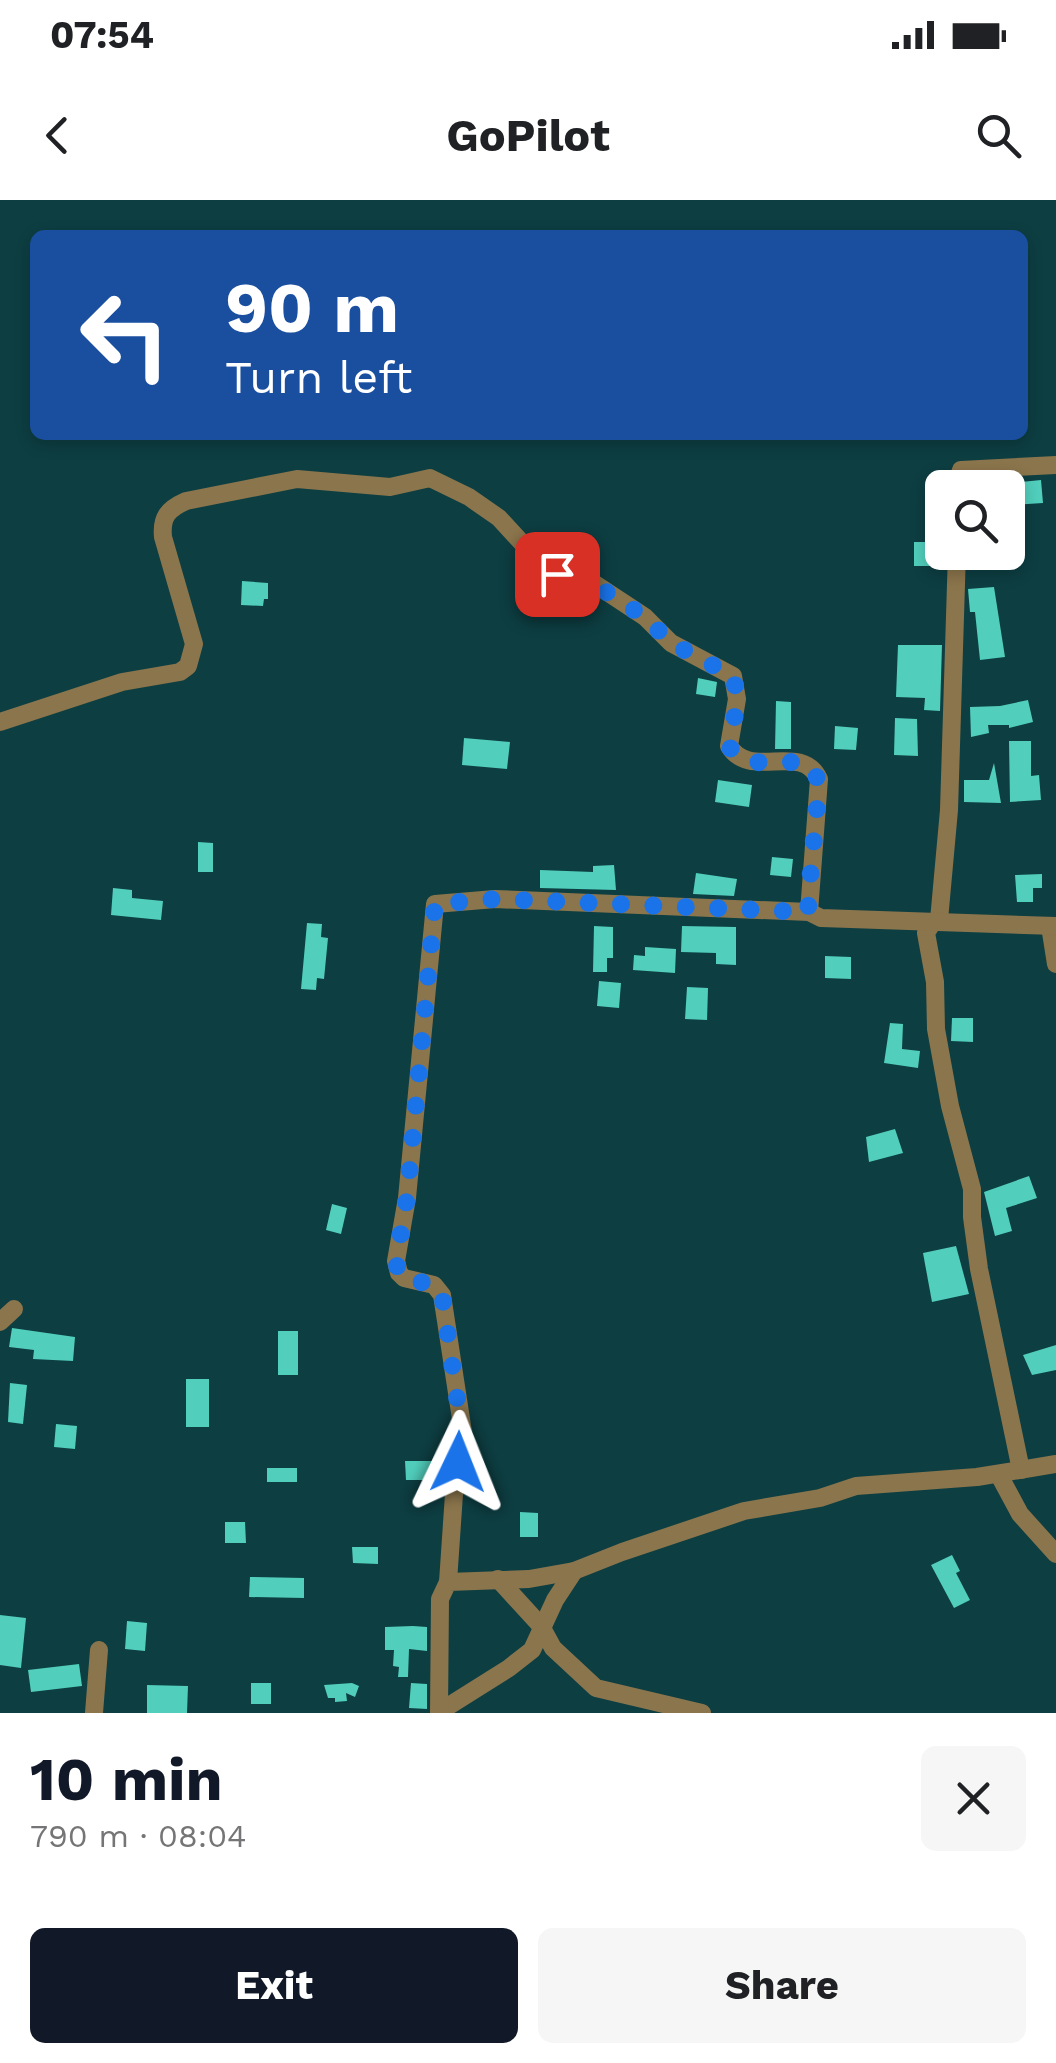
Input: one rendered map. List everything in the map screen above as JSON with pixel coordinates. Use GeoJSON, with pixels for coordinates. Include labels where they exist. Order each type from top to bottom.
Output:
{"type":"FeatureCollection","features":[{"type":"Feature","properties":{"kind":"street"},"geometry":{"type":"LineString","coordinates":[[961,470],[1056,465]]}},
{"type":"Feature","properties":{"kind":"street"},"geometry":{"type":"LineString","coordinates":[[0,722],[122,682],[180,672],[188,666],[194,644],[162,537],[161,524],[172,508],[186,501],[281,480],[390,487],[430,478],[499,518],[545,568],[594,584],[645,617],[671,643],[733,676],[738,699],[729,746],[734,755],[753,763],[798,761],[808,764],[819,779],[809,912]]}},
{"type":"Feature","properties":{"kind":"street"},"geometry":{"type":"LineString","coordinates":[[956,570],[950,791],[936,921],[926,933],[935,982],[936,1029],[950,1106],[969,1172],[978,1269],[1021,1470]]}},
{"type":"Feature","properties":{"kind":"street"},"geometry":{"type":"LineString","coordinates":[[439,1713],[440,1599],[448,1582],[462,1432],[442,1294],[434,1285],[404,1278],[396,1262],[407,1198],[435,904],[496,899],[809,912],[821,918],[1053,926],[1056,964]]}},
{"type":"Feature","properties":{"kind":"street"},"geometry":{"type":"LineString","coordinates":[[448,1582],[574,1572],[744,1512],[820,1498],[856,1486],[998,1475],[1056,1464]]}},
{"type":"Feature","properties":{"kind":"street"},"geometry":{"type":"LineString","coordinates":[[998,1475],[1020,1514],[1056,1554]]}},
{"type":"Feature","properties":{"kind":"street"},"geometry":{"type":"LineString","coordinates":[[439,1713],[532,1650],[541,1626],[574,1572]]}},
{"type":"Feature","properties":{"kind":"street"},"geometry":{"type":"LineString","coordinates":[[498,1579],[541,1626],[553,1648],[596,1688],[702,1713]]}},
{"type":"Feature","properties":{"kind":"street"},"geometry":{"type":"LineString","coordinates":[[94,1713],[99,1650]]}},
{"type":"Feature","properties":{"kind":"building"},"geometry":{"type":"Polygon","coordinates":[[[1041,480],[1043,503],[1025,504],[1025,482],[1041,480]]]}},
{"type":"Feature","properties":{"kind":"building"},"geometry":{"type":"Polygon","coordinates":[[[914,542],[925,542],[925,566],[914,566],[914,542]]]}},
{"type":"Feature","properties":{"kind":"building"},"geometry":{"type":"Polygon","coordinates":[[[242,581],[268,583],[268,599],[264,599],[263,606],[241,605],[242,581]]]}},
{"type":"Feature","properties":{"kind":"building"},"geometry":{"type":"Polygon","coordinates":[[[994,587],[1005,657],[980,660],[975,612],[970,612],[968,589],[994,587]]]}},
{"type":"Feature","properties":{"kind":"building"},"geometry":{"type":"Polygon","coordinates":[[[898,645],[942,645],[940,711],[924,710],[925,698],[896,697],[898,645]]]}},
{"type":"Feature","properties":{"kind":"building"},"geometry":{"type":"Polygon","coordinates":[[[698,678],[717,682],[715,697],[696,694],[698,678]]]}},
{"type":"Feature","properties":{"kind":"building"},"geometry":{"type":"Polygon","coordinates":[[[1028,700],[1033,722],[1009,728],[988,725],[989,733],[971,737],[970,707],[1028,700]]]}},
{"type":"Feature","properties":{"kind":"building"},"geometry":{"type":"Polygon","coordinates":[[[776,701],[791,702],[791,749],[775,749],[776,701]]]}},
{"type":"Feature","properties":{"kind":"building"},"geometry":{"type":"Polygon","coordinates":[[[895,718],[917,719],[918,756],[894,755],[895,718]]]}},
{"type":"Feature","properties":{"kind":"building"},"geometry":{"type":"Polygon","coordinates":[[[835,726],[858,728],[856,750],[834,749],[835,726]]]}},
{"type":"Feature","properties":{"kind":"building"},"geometry":{"type":"Polygon","coordinates":[[[464,738],[510,742],[507,769],[462,765],[464,738]]]}},
{"type":"Feature","properties":{"kind":"building"},"geometry":{"type":"Polygon","coordinates":[[[1009,741],[1031,741],[1031,776],[1039,775],[1041,800],[1010,802],[1009,741]]]}},
{"type":"Feature","properties":{"kind":"building"},"geometry":{"type":"Polygon","coordinates":[[[994,763],[1001,803],[964,802],[964,780],[989,780],[994,763]]]}},
{"type":"Feature","properties":{"kind":"building"},"geometry":{"type":"Polygon","coordinates":[[[718,780],[752,785],[749,807],[715,802],[718,780]]]}},
{"type":"Feature","properties":{"kind":"building"},"geometry":{"type":"Polygon","coordinates":[[[198,842],[213,843],[213,872],[198,872],[198,842]]]}},
{"type":"Feature","properties":{"kind":"building"},"geometry":{"type":"Polygon","coordinates":[[[772,857],[793,859],[791,877],[770,875],[772,857]]]}},
{"type":"Feature","properties":{"kind":"building"},"geometry":{"type":"Polygon","coordinates":[[[614,865],[616,890],[540,888],[540,870],[593,872],[593,866],[614,865]]]}},
{"type":"Feature","properties":{"kind":"building"},"geometry":{"type":"Polygon","coordinates":[[[696,873],[737,879],[734,896],[693,894],[696,873]]]}},
{"type":"Feature","properties":{"kind":"building"},"geometry":{"type":"Polygon","coordinates":[[[1042,874],[1042,888],[1033,888],[1033,902],[1017,902],[1015,875],[1042,874]]]}},
{"type":"Feature","properties":{"kind":"building"},"geometry":{"type":"Polygon","coordinates":[[[113,888],[132,890],[132,898],[163,901],[161,920],[111,915],[113,888]]]}},
{"type":"Feature","properties":{"kind":"building"},"geometry":{"type":"Polygon","coordinates":[[[307,923],[322,924],[321,937],[328,938],[324,979],[317,978],[316,990],[301,989],[307,923]]]}},
{"type":"Feature","properties":{"kind":"building"},"geometry":{"type":"Polygon","coordinates":[[[594,926],[613,927],[613,958],[607,958],[607,972],[593,972],[594,926]]]}},
{"type":"Feature","properties":{"kind":"building"},"geometry":{"type":"Polygon","coordinates":[[[682,926],[736,927],[736,965],[716,964],[716,953],[681,952],[682,926]]]}},
{"type":"Feature","properties":{"kind":"building"},"geometry":{"type":"Polygon","coordinates":[[[645,947],[676,949],[675,973],[633,970],[634,955],[645,956],[645,947]]]}},
{"type":"Feature","properties":{"kind":"building"},"geometry":{"type":"Polygon","coordinates":[[[825,956],[851,957],[851,979],[825,978],[825,956]]]}},
{"type":"Feature","properties":{"kind":"building"},"geometry":{"type":"Polygon","coordinates":[[[599,981],[621,983],[619,1008],[597,1006],[599,981]]]}},
{"type":"Feature","properties":{"kind":"building"},"geometry":{"type":"Polygon","coordinates":[[[687,987],[708,988],[707,1020],[685,1019],[687,987]]]}},
{"type":"Feature","properties":{"kind":"building"},"geometry":{"type":"Polygon","coordinates":[[[952,1018],[973,1018],[973,1042],[951,1041],[952,1018]]]}},
{"type":"Feature","properties":{"kind":"building"},"geometry":{"type":"Polygon","coordinates":[[[890,1023],[903,1024],[902,1049],[920,1051],[918,1068],[884,1063],[890,1023]]]}},
{"type":"Feature","properties":{"kind":"building"},"geometry":{"type":"Polygon","coordinates":[[[895,1129],[903,1153],[869,1162],[866,1137],[895,1129]]]}},
{"type":"Feature","properties":{"kind":"building"},"geometry":{"type":"Polygon","coordinates":[[[1029,1176],[1037,1198],[1006,1208],[1012,1231],[995,1236],[984,1192],[1029,1176]]]}},
{"type":"Feature","properties":{"kind":"building"},"geometry":{"type":"Polygon","coordinates":[[[332,1204],[347,1208],[341,1234],[326,1230],[332,1204]]]}},
{"type":"Feature","properties":{"kind":"building"},"geometry":{"type":"Polygon","coordinates":[[[956,1246],[969,1294],[932,1302],[923,1253],[956,1246]]]}},
{"type":"Feature","properties":{"kind":"building"},"geometry":{"type":"Polygon","coordinates":[[[12,1328],[75,1337],[73,1361],[33,1359],[34,1350],[9,1347],[12,1328]]]}},
{"type":"Feature","properties":{"kind":"building"},"geometry":{"type":"Polygon","coordinates":[[[278,1331],[298,1331],[298,1375],[278,1375],[278,1331]]]}},
{"type":"Feature","properties":{"kind":"building"},"geometry":{"type":"Polygon","coordinates":[[[1056,1345],[1056,1370],[1032,1375],[1023,1355],[1056,1345]]]}},
{"type":"Feature","properties":{"kind":"building"},"geometry":{"type":"Polygon","coordinates":[[[186,1379],[209,1379],[209,1427],[186,1427],[186,1379]]]}},
{"type":"Feature","properties":{"kind":"building"},"geometry":{"type":"Polygon","coordinates":[[[10,1383],[27,1385],[23,1424],[8,1422],[10,1383]]]}},
{"type":"Feature","properties":{"kind":"building"},"geometry":{"type":"Polygon","coordinates":[[[56,1424],[77,1426],[75,1449],[54,1447],[56,1424]]]}},
{"type":"Feature","properties":{"kind":"building"},"geometry":{"type":"Polygon","coordinates":[[[405,1461],[432,1461],[433,1480],[406,1480],[405,1461]]]}},
{"type":"Feature","properties":{"kind":"building"},"geometry":{"type":"Polygon","coordinates":[[[267,1468],[297,1468],[297,1482],[267,1482],[267,1468]]]}},
{"type":"Feature","properties":{"kind":"building"},"geometry":{"type":"Polygon","coordinates":[[[520,1512],[538,1513],[538,1537],[520,1537],[520,1512]]]}},
{"type":"Feature","properties":{"kind":"building"},"geometry":{"type":"Polygon","coordinates":[[[225,1522],[245,1522],[246,1543],[225,1543],[225,1522]]]}},
{"type":"Feature","properties":{"kind":"building"},"geometry":{"type":"Polygon","coordinates":[[[352,1547],[378,1547],[378,1564],[353,1563],[352,1547]]]}},
{"type":"Feature","properties":{"kind":"building"},"geometry":{"type":"Polygon","coordinates":[[[952,1555],[970,1600],[954,1608],[931,1565],[952,1555]]]}},
{"type":"Feature","properties":{"kind":"building"},"geometry":{"type":"Polygon","coordinates":[[[250,1577],[304,1578],[304,1598],[249,1597],[250,1577]]]}},
{"type":"Feature","properties":{"kind":"building"},"geometry":{"type":"Polygon","coordinates":[[[0,1615],[26,1618],[21,1668],[0,1665],[0,1615]]]}},
{"type":"Feature","properties":{"kind":"building"},"geometry":{"type":"Polygon","coordinates":[[[127,1621],[147,1623],[145,1651],[125,1649],[127,1621]]]}},
{"type":"Feature","properties":{"kind":"building"},"geometry":{"type":"Polygon","coordinates":[[[385,1627],[427,1627],[427,1651],[409,1649],[408,1677],[398,1677],[399,1667],[393,1666],[394,1650],[385,1650],[385,1627]]]}},
{"type":"Feature","properties":{"kind":"building"},"geometry":{"type":"Polygon","coordinates":[[[79,1664],[82,1686],[31,1692],[28,1670],[79,1664]]]}},
{"type":"Feature","properties":{"kind":"building"},"geometry":{"type":"Polygon","coordinates":[[[251,1683],[271,1683],[271,1704],[251,1704],[251,1683]]]}},
{"type":"Feature","properties":{"kind":"building"},"geometry":{"type":"Polygon","coordinates":[[[411,1683],[427,1684],[427,1709],[409,1708],[411,1683]]]}},
{"type":"Feature","properties":{"kind":"building"},"geometry":{"type":"Polygon","coordinates":[[[147,1685],[188,1686],[187,1713],[147,1713],[147,1685]]]}},
{"type":"Feature","properties":{"kind":"building"},"geometry":{"type":"Polygon","coordinates":[[[324,1685],[359,1686],[355,1697],[346,1693],[347,1701],[328,1698],[324,1685]]]}},
{"type":"Feature","properties":{"kind":"route"},"geometry":{"type":"LineString","coordinates":[[458,1462],[462,1432],[442,1294],[434,1285],[404,1278],[396,1262],[407,1198],[435,904],[496,899],[809,912],[819,786],[815,771],[798,761],[753,763],[734,755],[729,746],[738,699],[733,676],[671,643],[620,599],[594,584],[557,574]]}}]}
